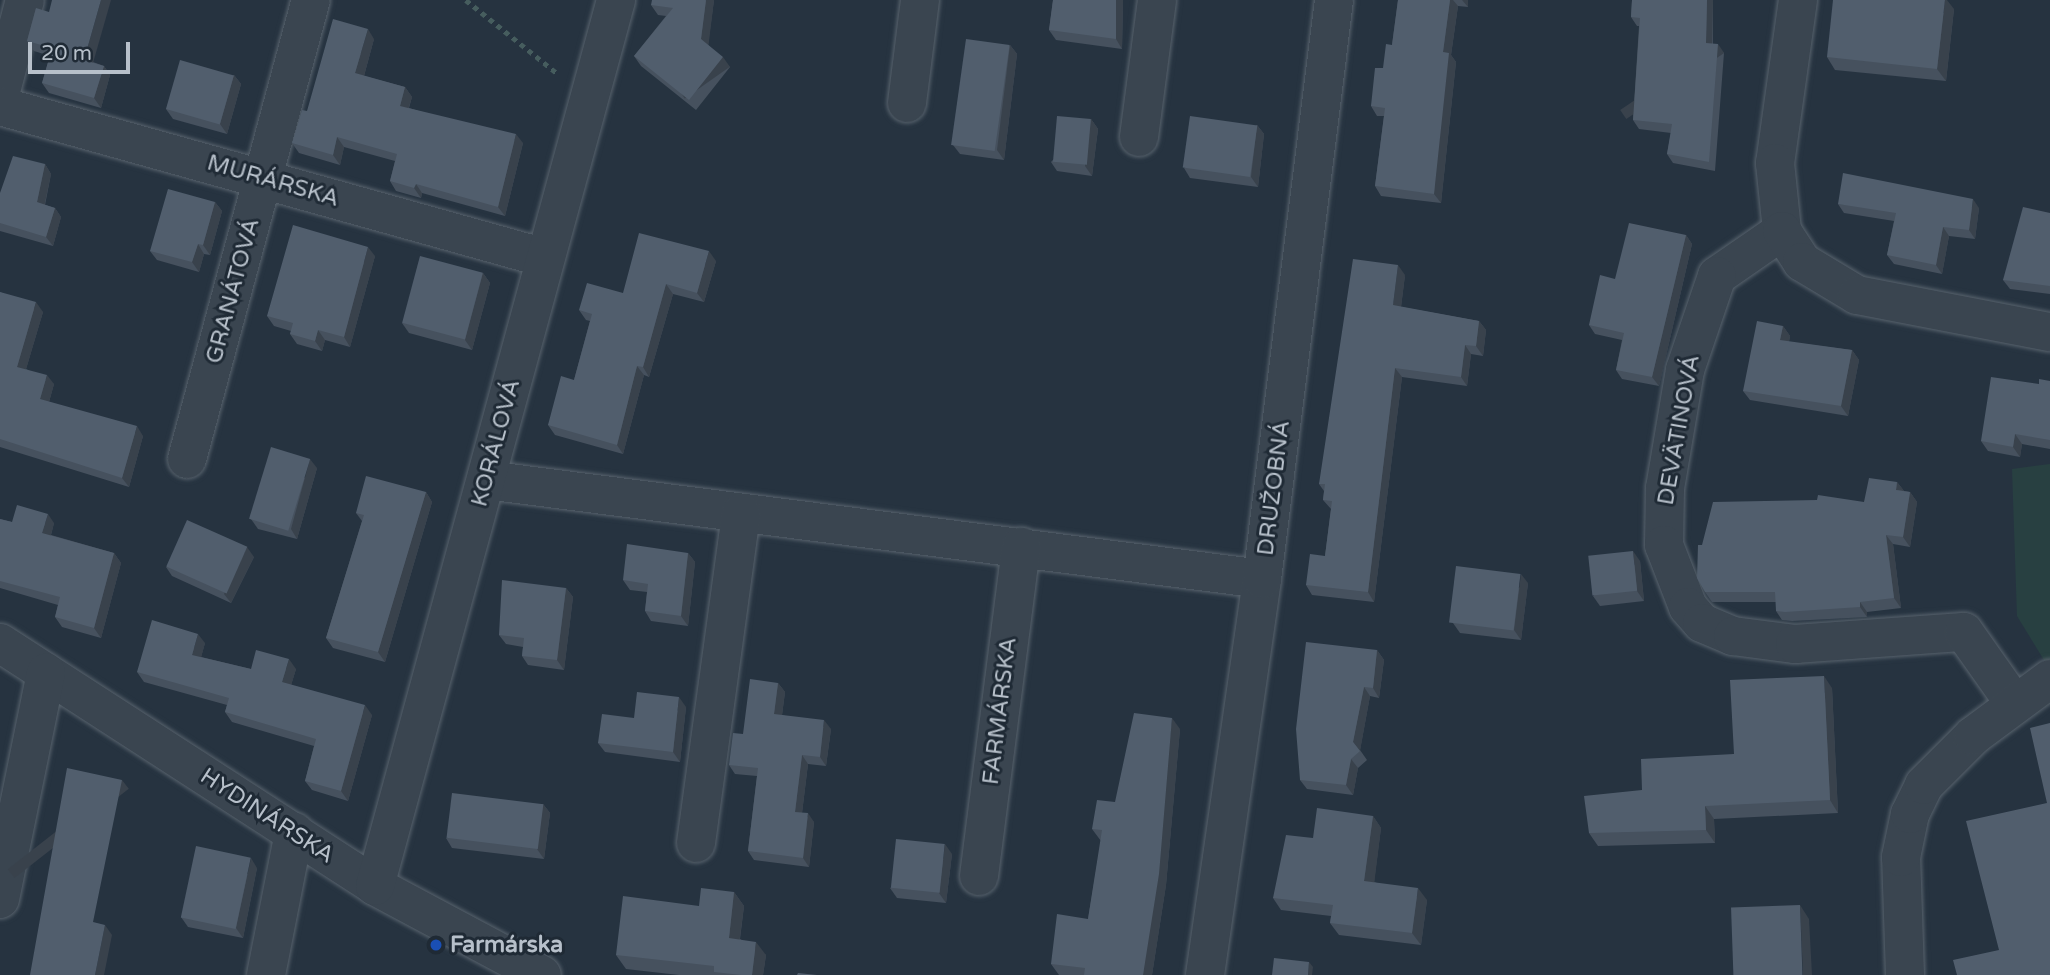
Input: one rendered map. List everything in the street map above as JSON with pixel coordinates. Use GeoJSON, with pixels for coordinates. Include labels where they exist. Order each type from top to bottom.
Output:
{"type":"FeatureCollection","features":[{"type":"Feature","properties":{"kind":"street"},"geometry":{"type":"LineString","coordinates":[[0,95],[25,0]]}},
{"type":"Feature","properties":{"kind":"street","name":"GRANÁTOVÁ"},"geometry":{"type":"LineString","coordinates":[[187,459],[311,0]]}},
{"type":"Feature","properties":{"kind":"street","name":"KORÁLOVÁ"},"geometry":{"type":"LineString","coordinates":[[375,886],[616,0]]}},
{"type":"Feature","properties":{"kind":"street"},"geometry":{"type":"LineString","coordinates":[[907,103],[920,0]]}},
{"type":"Feature","properties":{"kind":"street"},"geometry":{"type":"LineString","coordinates":[[1139,137],[1157,0]]}},
{"type":"Feature","properties":{"kind":"street","name":"DRUŽOBNÁ"},"geometry":{"type":"LineString","coordinates":[[1205,975],[1262,579],[1334,0]]}},
{"type":"Feature","properties":{"kind":"street"},"geometry":{"type":"LineString","coordinates":[[1798,0],[1775,163],[1782,231],[1802,262],[1857,295],[2050,332]]}},
{"type":"Feature","properties":{"kind":"street","name":"MURÁRSKA"},"geometry":{"type":"LineString","coordinates":[[0,106],[545,258]]}},
{"type":"Feature","properties":{"kind":"street","name":"DEVÄTINOVÁ"},"geometry":{"type":"LineString","coordinates":[[1782,231],[1717,276],[1685,370],[1665,488],[1664,545],[1688,607],[1702,623],[1733,636],[1795,644],[1964,632],[2014,703]]}},
{"type":"Feature","properties":{"kind":"street"},"geometry":{"type":"LineString","coordinates":[[486,480],[1262,579]]}},
{"type":"Feature","properties":{"kind":"street"},"geometry":{"type":"LineString","coordinates":[[695,843],[741,513]]}},
{"type":"Feature","properties":{"kind":"street","name":"FARMÁRSKA"},"geometry":{"type":"LineString","coordinates":[[979,876],[1021,547]]}},
{"type":"Feature","properties":{"kind":"street","name":"HYDINÁRSKA"},"geometry":{"type":"LineString","coordinates":[[0,643],[503,966],[542,975]]}},
{"type":"Feature","properties":{"kind":"street"},"geometry":{"type":"LineString","coordinates":[[0,898],[46,673]]}},
{"type":"Feature","properties":{"kind":"street"},"geometry":{"type":"LineString","coordinates":[[1905,975],[1901,857],[1910,814],[1924,785],[2014,703],[2050,679]]}},
{"type":"Feature","properties":{"kind":"street"},"geometry":{"type":"LineString","coordinates":[[266,975],[294,832]]}},
{"type":"Feature","properties":{"kind":"path"},"geometry":{"type":"LineString","coordinates":[[466,0],[588,98]]}},
{"type":"Feature","properties":{"kind":"green space"},"geometry":{"type":"Polygon","coordinates":[[[2050,464],[2050,662],[2047,665],[2017,616],[2012,469],[2050,464]]]}},
{"type":"Feature","properties":{"kind":"building"},"geometry":{"type":"Polygon","coordinates":[[[52,0],[101,0],[84,60],[104,66],[94,98],[42,83],[52,48],[27,41],[36,8],[49,12],[52,0]]]}},
{"type":"Feature","properties":{"kind":"building"},"geometry":{"type":"Polygon","coordinates":[[[652,0],[706,0],[701,39],[723,57],[689,100],[634,56],[673,8],[651,5],[652,0]]]}},
{"type":"Feature","properties":{"kind":"building"},"geometry":{"type":"Polygon","coordinates":[[[1053,0],[1116,0],[1116,39],[1049,30],[1053,0]]]}},
{"type":"Feature","properties":{"kind":"building"},"geometry":{"type":"Polygon","coordinates":[[[1398,0],[1450,0],[1443,52],[1449,53],[1434,194],[1375,186],[1385,108],[1371,106],[1375,68],[1383,68],[1386,44],[1392,45],[1398,0]]]}},
{"type":"Feature","properties":{"kind":"building"},"geometry":{"type":"Polygon","coordinates":[[[1632,0],[1707,0],[1706,43],[1718,44],[1709,162],[1667,154],[1672,124],[1633,120],[1640,18],[1631,17],[1632,0]]]}},
{"type":"Feature","properties":{"kind":"building"},"geometry":{"type":"Polygon","coordinates":[[[1833,0],[1945,0],[1937,69],[1827,57],[1833,0]]]}},
{"type":"Feature","properties":{"kind":"building"},"geometry":{"type":"Polygon","coordinates":[[[333,19],[368,29],[355,73],[405,87],[400,106],[516,134],[498,207],[416,184],[414,188],[390,181],[397,154],[337,137],[333,155],[292,143],[302,110],[307,111],[333,19]]]}},
{"type":"Feature","properties":{"kind":"building"},"geometry":{"type":"Polygon","coordinates":[[[966,39],[1010,45],[995,151],[951,145],[966,39]]]}},
{"type":"Feature","properties":{"kind":"building"},"geometry":{"type":"Polygon","coordinates":[[[180,60],[234,75],[220,124],[166,109],[180,60]]]}},
{"type":"Feature","properties":{"kind":"building"},"geometry":{"type":"Polygon","coordinates":[[[1057,116],[1091,119],[1087,165],[1053,162],[1057,116]]]}},
{"type":"Feature","properties":{"kind":"building"},"geometry":{"type":"Polygon","coordinates":[[[1190,116],[1257,125],[1250,177],[1183,167],[1190,116]]]}},
{"type":"Feature","properties":{"kind":"building"},"geometry":{"type":"Polygon","coordinates":[[[13,156],[45,164],[37,202],[55,208],[46,237],[0,223],[0,193],[13,156]]]}},
{"type":"Feature","properties":{"kind":"building"},"geometry":{"type":"Polygon","coordinates":[[[1843,173],[1973,199],[1969,230],[1943,227],[1936,265],[1887,255],[1896,213],[1838,204],[1843,173]]]}},
{"type":"Feature","properties":{"kind":"building"},"geometry":{"type":"Polygon","coordinates":[[[168,189],[215,202],[203,245],[198,244],[192,262],[150,251],[168,189]]]}},
{"type":"Feature","properties":{"kind":"building"},"geometry":{"type":"Polygon","coordinates":[[[2023,207],[2050,213],[2050,286],[2003,280],[2023,207]]]}},
{"type":"Feature","properties":{"kind":"building"},"geometry":{"type":"Polygon","coordinates":[[[1629,223],[1686,235],[1652,377],[1616,370],[1624,333],[1589,325],[1600,275],[1615,279],[1629,223]]]}},
{"type":"Feature","properties":{"kind":"building"},"geometry":{"type":"Polygon","coordinates":[[[293,225],[368,247],[344,337],[318,330],[315,341],[290,334],[293,323],[267,316],[293,225]]]}},
{"type":"Feature","properties":{"kind":"building"},"geometry":{"type":"Polygon","coordinates":[[[639,233],[709,251],[697,293],[666,284],[643,367],[637,366],[617,445],[548,425],[561,376],[574,380],[592,314],[579,310],[587,283],[623,293],[639,233]]]}},
{"type":"Feature","properties":{"kind":"building"},"geometry":{"type":"Polygon","coordinates":[[[420,256],[483,273],[465,339],[402,323],[420,256]]]}},
{"type":"Feature","properties":{"kind":"building"},"geometry":{"type":"Polygon","coordinates":[[[1353,259],[1398,265],[1393,305],[1479,321],[1476,346],[1465,345],[1461,377],[1395,368],[1368,592],[1306,585],[1310,554],[1325,556],[1332,501],[1323,500],[1325,484],[1319,484],[1353,259]]]}},
{"type":"Feature","properties":{"kind":"building"},"geometry":{"type":"Polygon","coordinates":[[[0,292],[36,302],[17,367],[47,375],[40,399],[137,426],[122,478],[0,439],[0,292]]]}},
{"type":"Feature","properties":{"kind":"building"},"geometry":{"type":"Polygon","coordinates":[[[1757,321],[1783,326],[1780,340],[1852,350],[1841,406],[1743,391],[1757,321]]]}},
{"type":"Feature","properties":{"kind":"building"},"geometry":{"type":"Polygon","coordinates":[[[1991,377],[2039,384],[2039,379],[2050,381],[2050,440],[2015,434],[2013,447],[1981,441],[1991,377]]]}},
{"type":"Feature","properties":{"kind":"building"},"geometry":{"type":"Polygon","coordinates":[[[271,447],[310,459],[288,531],[249,519],[271,447]]]}},
{"type":"Feature","properties":{"kind":"building"},"geometry":{"type":"Polygon","coordinates":[[[366,476],[426,492],[378,652],[326,638],[364,515],[356,513],[366,476]]]}},
{"type":"Feature","properties":{"kind":"building"},"geometry":{"type":"Polygon","coordinates":[[[1869,478],[1897,482],[1896,490],[1910,492],[1903,537],[1886,535],[1894,598],[1860,602],[1860,607],[1785,612],[1776,611],[1775,592],[1705,592],[1697,578],[1698,545],[1702,545],[1713,502],[1817,500],[1818,495],[1864,502],[1869,478]]]}},
{"type":"Feature","properties":{"kind":"building"},"geometry":{"type":"Polygon","coordinates":[[[17,505],[48,514],[42,533],[114,553],[94,628],[55,617],[60,597],[0,581],[0,519],[12,522],[17,505]]]}},
{"type":"Feature","properties":{"kind":"building"},"geometry":{"type":"Polygon","coordinates":[[[187,520],[247,547],[227,593],[166,567],[187,520]]]}},
{"type":"Feature","properties":{"kind":"building"},"geometry":{"type":"Polygon","coordinates":[[[627,544],[688,553],[681,616],[645,611],[648,584],[623,580],[627,544]]]}},
{"type":"Feature","properties":{"kind":"building"},"geometry":{"type":"Polygon","coordinates":[[[1633,551],[1637,591],[1592,595],[1588,556],[1633,551]]]}},
{"type":"Feature","properties":{"kind":"building"},"geometry":{"type":"Polygon","coordinates":[[[1456,566],[1521,574],[1514,630],[1449,623],[1456,566]]]}},
{"type":"Feature","properties":{"kind":"building"},"geometry":{"type":"Polygon","coordinates":[[[502,580],[566,588],[557,660],[522,656],[524,638],[499,635],[502,580]]]}},
{"type":"Feature","properties":{"kind":"building"},"geometry":{"type":"Polygon","coordinates":[[[152,620],[198,634],[192,655],[251,669],[256,650],[289,659],[282,682],[365,705],[341,791],[305,781],[316,739],[225,712],[229,698],[137,672],[152,620]]]}},
{"type":"Feature","properties":{"kind":"building"},"geometry":{"type":"Polygon","coordinates":[[[1306,642],[1377,650],[1373,688],[1364,687],[1353,742],[1360,751],[1351,759],[1346,785],[1300,780],[1296,729],[1306,642]]]}},
{"type":"Feature","properties":{"kind":"building"},"geometry":{"type":"Polygon","coordinates":[[[1824,676],[1830,800],[1705,806],[1706,830],[1589,833],[1584,796],[1642,790],[1641,759],[1734,754],[1730,680],[1824,676]]]}},
{"type":"Feature","properties":{"kind":"building"},"geometry":{"type":"Polygon","coordinates":[[[750,679],[778,683],[774,714],[824,720],[820,757],[802,755],[795,812],[808,813],[803,858],[748,851],[758,768],[729,765],[733,733],[743,734],[750,679]]]}},
{"type":"Feature","properties":{"kind":"building"},"geometry":{"type":"Polygon","coordinates":[[[637,692],[679,697],[673,752],[598,743],[602,714],[634,718],[637,692]]]}},
{"type":"Feature","properties":{"kind":"building"},"geometry":{"type":"Polygon","coordinates":[[[1134,713],[1172,718],[1159,874],[1143,975],[1084,975],[1085,968],[1051,964],[1057,914],[1088,919],[1102,830],[1092,829],[1097,800],[1115,802],[1134,713]]]}},
{"type":"Feature","properties":{"kind":"building"},"geometry":{"type":"Polygon","coordinates":[[[2050,723],[2050,975],[1957,975],[1953,960],[1999,950],[1966,821],[2047,803],[2030,728],[2050,723]]]}},
{"type":"Feature","properties":{"kind":"building"},"geometry":{"type":"Polygon","coordinates":[[[67,768],[122,780],[93,922],[105,925],[95,975],[30,975],[67,768]]]}},
{"type":"Feature","properties":{"kind":"building"},"geometry":{"type":"Polygon","coordinates":[[[452,793],[543,804],[538,849],[447,838],[452,793]]]}},
{"type":"Feature","properties":{"kind":"building"},"geometry":{"type":"Polygon","coordinates":[[[1317,808],[1373,816],[1364,881],[1418,888],[1412,933],[1330,923],[1333,905],[1273,898],[1286,835],[1313,838],[1317,808]]]}},
{"type":"Feature","properties":{"kind":"building"},"geometry":{"type":"Polygon","coordinates":[[[896,839],[945,844],[940,893],[891,888],[896,839]]]}},
{"type":"Feature","properties":{"kind":"building"},"geometry":{"type":"Polygon","coordinates":[[[196,846],[251,858],[236,929],[181,917],[196,846]]]}},
{"type":"Feature","properties":{"kind":"building"},"geometry":{"type":"Polygon","coordinates":[[[701,888],[734,892],[729,938],[756,942],[752,975],[714,972],[714,966],[616,955],[623,896],[699,906],[701,888]]]}},
{"type":"Feature","properties":{"kind":"building"},"geometry":{"type":"Polygon","coordinates":[[[1800,905],[1802,975],[1733,975],[1731,907],[1800,905]]]}},
{"type":"Feature","properties":{"kind":"building"},"geometry":{"type":"Polygon","coordinates":[[[1274,958],[1309,962],[1308,975],[1272,975],[1274,958]]]}},
{"type":"Feature","properties":{"kind":"place","name":"Farmárska"},"geometry":{"type":"Point","coordinates":[436,945]}}]}
